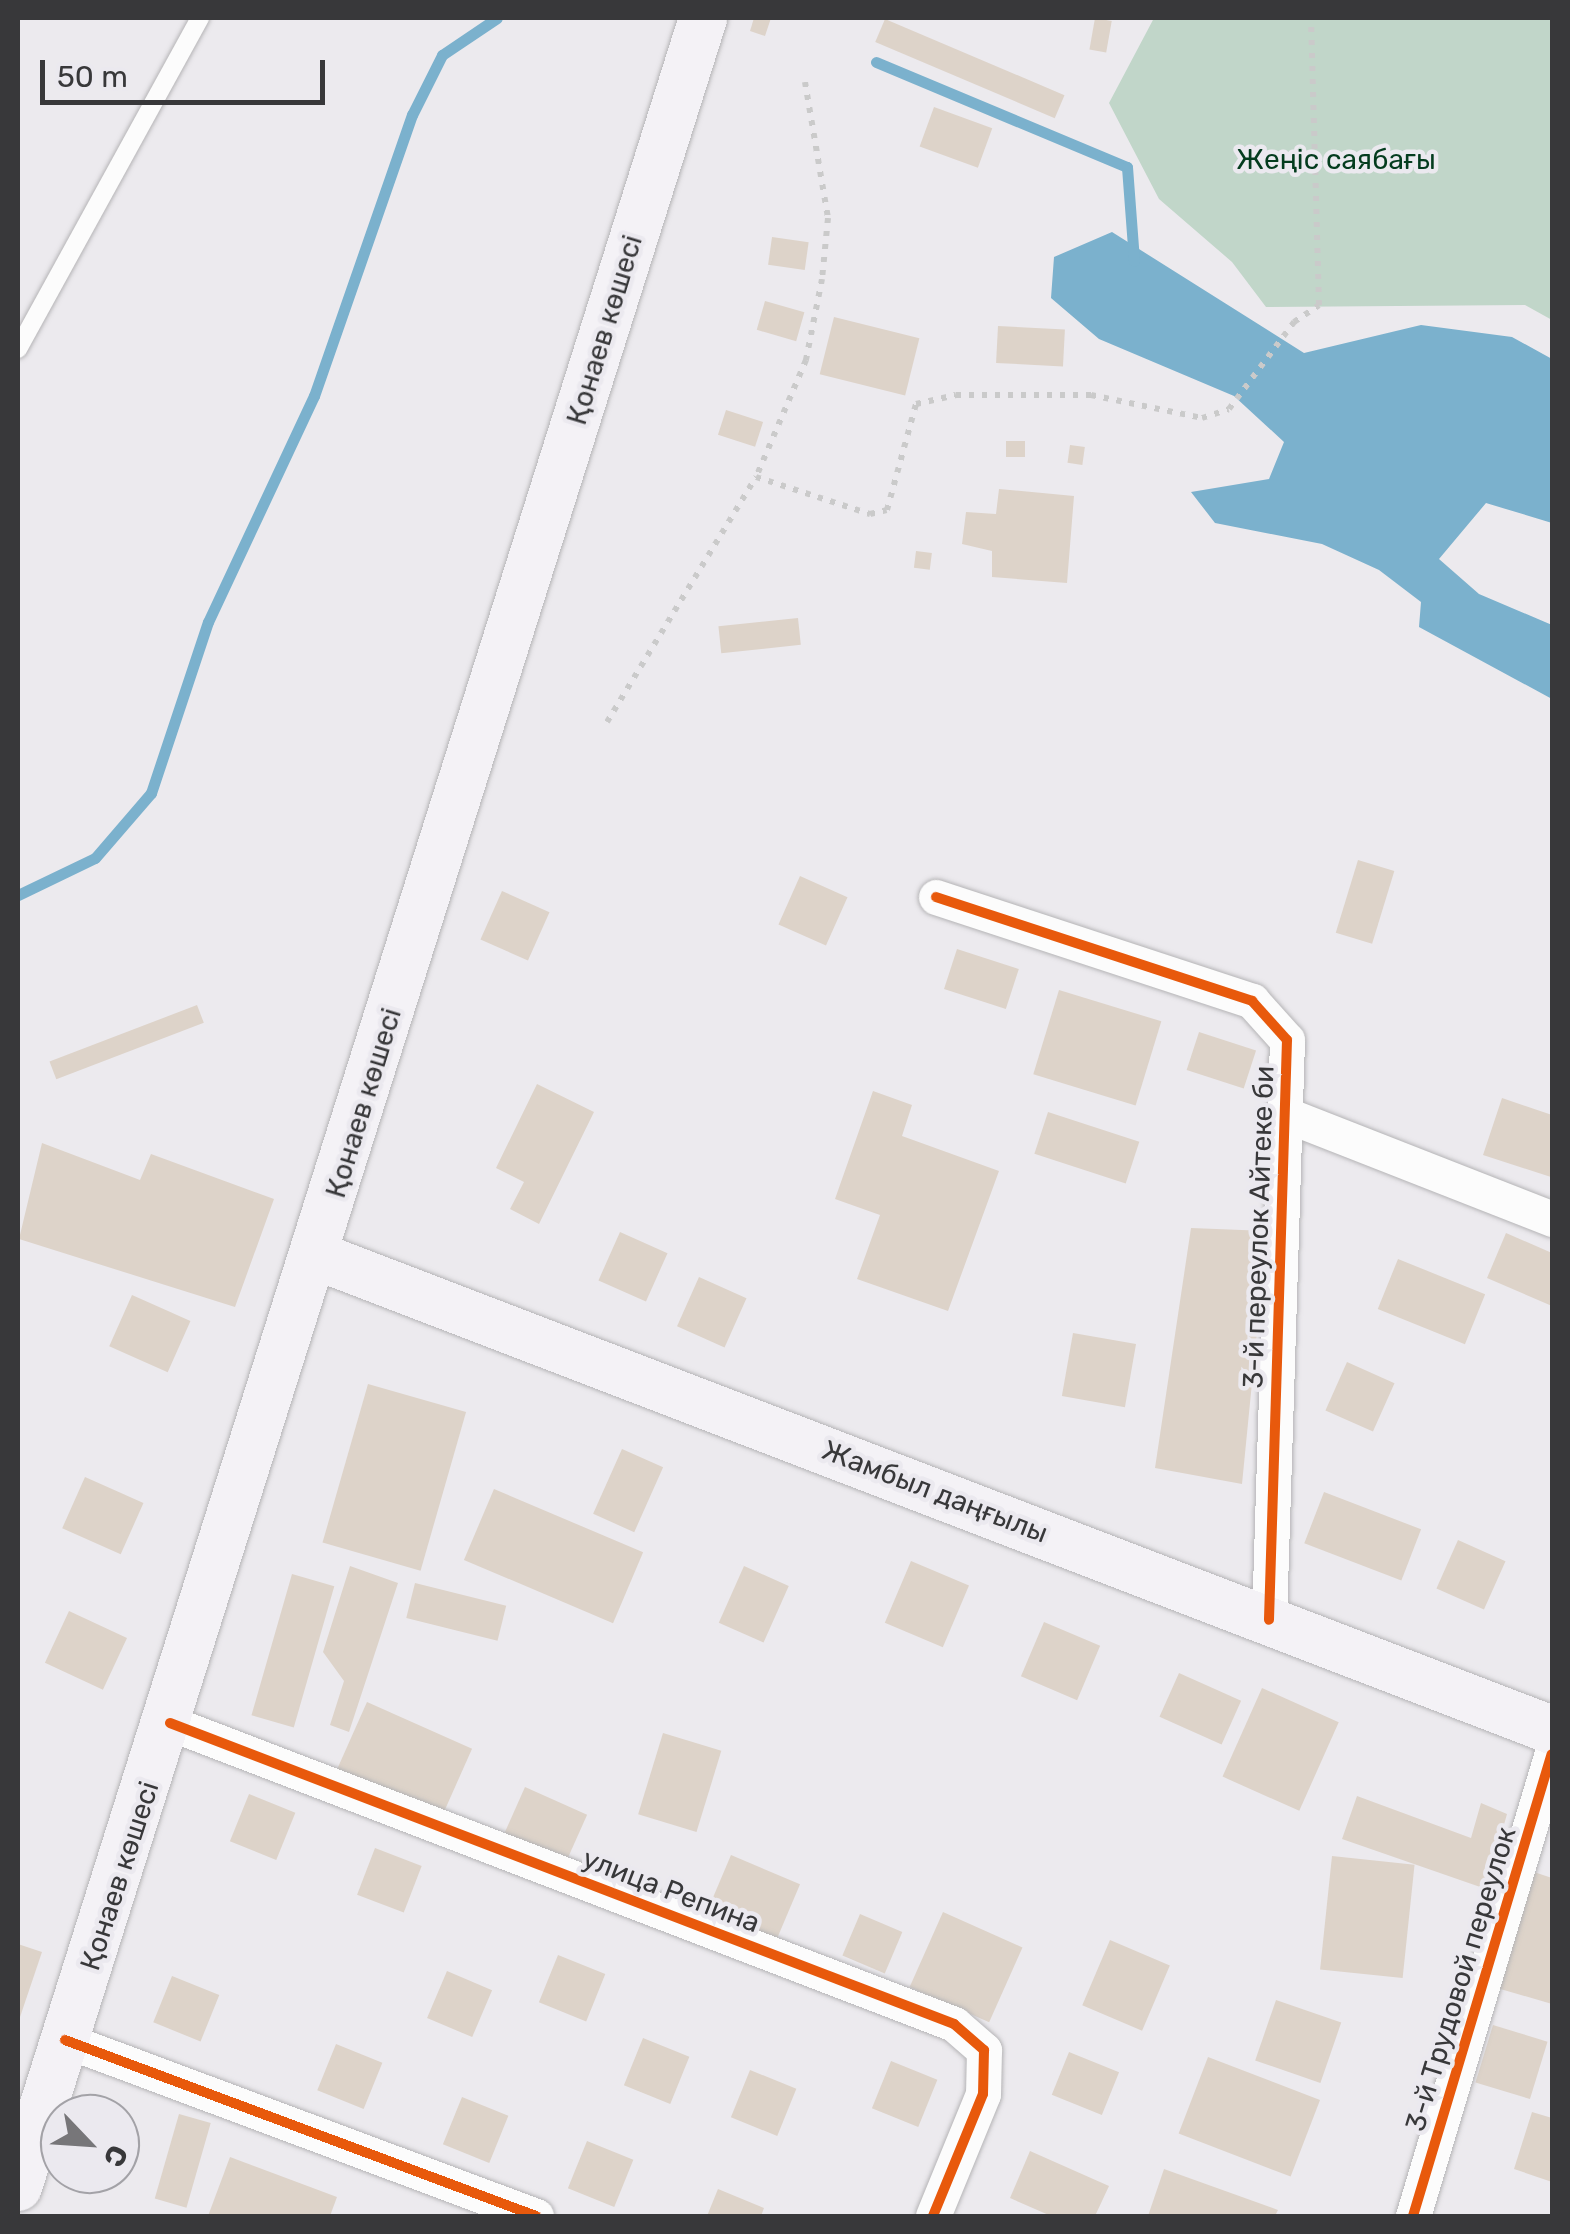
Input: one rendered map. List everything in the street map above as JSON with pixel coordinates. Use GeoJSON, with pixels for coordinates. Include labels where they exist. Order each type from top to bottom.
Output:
{"type":"FeatureCollection","features":[{"type":"Feature","properties":{"kind":"main road","name":"Қонаев көшесі"},"geometry":{"type":"LineString","coordinates":[[18,2185],[170,1723],[702,18]]}},
{"type":"Feature","properties":{"kind":"main road","name":"Жамбыл даңғылы"},"geometry":{"type":"LineString","coordinates":[[317,1256],[1552,1730]]}},
{"type":"Feature","properties":{"kind":"street","name":"3-й переулок Айтеке би"},"geometry":{"type":"LineString","coordinates":[[936,897],[1252,1001],[1287,1040],[1269,1620]]}},
{"type":"Feature","properties":{"kind":"street"},"geometry":{"type":"LineString","coordinates":[[1286,1114],[1552,1218]]}},
{"type":"Feature","properties":{"kind":"street","name":"улица Репина"},"geometry":{"type":"LineString","coordinates":[[170,1723],[954,2024],[984,2050],[983,2094],[934,2216]]}},
{"type":"Feature","properties":{"kind":"street","name":"3-й Трудовой переулок"},"geometry":{"type":"LineString","coordinates":[[1412,2216],[1552,1754]]}},
{"type":"Feature","properties":{"kind":"street"},"geometry":{"type":"LineString","coordinates":[[65,2040],[536,2216]]}},
{"type":"Feature","properties":{"kind":"lane"},"geometry":{"type":"LineString","coordinates":[[18,349],[200,18]]}},
{"type":"Feature","properties":{"kind":"path"},"geometry":{"type":"LineString","coordinates":[[756,477],[870,514],[887,510],[916,404],[956,394],[1092,395],[1202,418],[1229,408],[1294,322],[1319,305],[1311,18]]}},
{"type":"Feature","properties":{"kind":"path"},"geometry":{"type":"LineString","coordinates":[[607,722],[756,477],[806,360],[822,279],[828,218],[805,82]]}},
{"type":"Feature","properties":{"kind":"green space","name":"Жеңіс саябағы"},"geometry":{"type":"Polygon","coordinates":[[[1154,18],[1552,18],[1552,320],[1525,305],[1266,307],[1232,262],[1159,199],[1109,103],[1154,18]]]}},
{"type":"Feature","properties":{"kind":"water"},"geometry":{"type":"Polygon","coordinates":[[[1112,232],[1304,353],[1421,325],[1512,337],[1552,359],[1552,523],[1486,503],[1439,559],[1479,594],[1552,625],[1552,699],[1419,627],[1421,602],[1379,570],[1322,544],[1215,523],[1191,492],[1269,479],[1284,442],[1234,396],[1099,339],[1051,298],[1054,257],[1112,232]]]}},
{"type":"Feature","properties":{"kind":"building"},"geometry":{"type":"Polygon","coordinates":[[[754,18],[771,18],[765,36],[750,31],[754,18]]]}},
{"type":"Feature","properties":{"kind":"building"},"geometry":{"type":"Polygon","coordinates":[[[1095,18],[1112,21],[1106,52],[1089,50],[1095,18]]]}},
{"type":"Feature","properties":{"kind":"building"},"geometry":{"type":"Polygon","coordinates":[[[885,19],[1064,95],[1055,118],[875,42],[885,19]]]}},
{"type":"Feature","properties":{"kind":"building"},"geometry":{"type":"Polygon","coordinates":[[[934,107],[992,128],[978,168],[920,146],[934,107]]]}},
{"type":"Feature","properties":{"kind":"building"},"geometry":{"type":"Polygon","coordinates":[[[772,237],[809,242],[805,270],[768,265],[772,237]]]}},
{"type":"Feature","properties":{"kind":"building"},"geometry":{"type":"Polygon","coordinates":[[[765,301],[804,312],[796,341],[757,330],[765,301]]]}},
{"type":"Feature","properties":{"kind":"building"},"geometry":{"type":"Polygon","coordinates":[[[834,317],[919,338],[905,396],[820,374],[834,317]]]}},
{"type":"Feature","properties":{"kind":"building"},"geometry":{"type":"Polygon","coordinates":[[[998,326],[1065,330],[1063,366],[996,363],[998,326]]]}},
{"type":"Feature","properties":{"kind":"building"},"geometry":{"type":"Polygon","coordinates":[[[726,410],[763,422],[755,447],[718,435],[726,410]]]}},
{"type":"Feature","properties":{"kind":"building"},"geometry":{"type":"Polygon","coordinates":[[[1006,441],[1025,441],[1025,457],[1006,457],[1006,441]]]}},
{"type":"Feature","properties":{"kind":"building"},"geometry":{"type":"Polygon","coordinates":[[[1070,445],[1085,447],[1082,465],[1067,463],[1070,445]]]}},
{"type":"Feature","properties":{"kind":"building"},"geometry":{"type":"Polygon","coordinates":[[[999,489],[1074,496],[1067,583],[992,577],[992,551],[962,544],[966,512],[996,514],[999,489]]]}},
{"type":"Feature","properties":{"kind":"building"},"geometry":{"type":"Polygon","coordinates":[[[916,551],[932,553],[930,570],[914,568],[916,551]]]}},
{"type":"Feature","properties":{"kind":"building"},"geometry":{"type":"Polygon","coordinates":[[[798,618],[801,645],[721,653],[718,626],[798,618]]]}},
{"type":"Feature","properties":{"kind":"building"},"geometry":{"type":"Polygon","coordinates":[[[1358,860],[1394,871],[1372,944],[1336,933],[1358,860]]]}},
{"type":"Feature","properties":{"kind":"building"},"geometry":{"type":"Polygon","coordinates":[[[800,876],[848,897],[826,946],[778,924],[800,876]]]}},
{"type":"Feature","properties":{"kind":"building"},"geometry":{"type":"Polygon","coordinates":[[[502,891],[550,912],[528,961],[480,939],[502,891]]]}},
{"type":"Feature","properties":{"kind":"building"},"geometry":{"type":"Polygon","coordinates":[[[957,949],[1019,969],[1006,1009],[944,989],[957,949]]]}},
{"type":"Feature","properties":{"kind":"building"},"geometry":{"type":"Polygon","coordinates":[[[1059,990],[1161,1021],[1136,1105],[1033,1074],[1059,990]]]}},
{"type":"Feature","properties":{"kind":"building"},"geometry":{"type":"Polygon","coordinates":[[[197,1005],[204,1023],[56,1079],[49,1062],[197,1005]]]}},
{"type":"Feature","properties":{"kind":"building"},"geometry":{"type":"Polygon","coordinates":[[[1199,1032],[1256,1051],[1244,1089],[1187,1070],[1199,1032]]]}},
{"type":"Feature","properties":{"kind":"building"},"geometry":{"type":"Polygon","coordinates":[[[537,1084],[594,1112],[539,1224],[510,1209],[524,1182],[496,1168],[537,1084]]]}},
{"type":"Feature","properties":{"kind":"building"},"geometry":{"type":"Polygon","coordinates":[[[873,1091],[912,1105],[902,1136],[999,1171],[948,1311],[857,1279],[880,1215],[835,1199],[873,1091]]]}},
{"type":"Feature","properties":{"kind":"building"},"geometry":{"type":"Polygon","coordinates":[[[1502,1098],[1552,1115],[1551,1177],[1483,1155],[1502,1098]]]}},
{"type":"Feature","properties":{"kind":"building"},"geometry":{"type":"Polygon","coordinates":[[[1048,1112],[1139,1142],[1126,1184],[1034,1154],[1048,1112]]]}},
{"type":"Feature","properties":{"kind":"building"},"geometry":{"type":"Polygon","coordinates":[[[42,1143],[140,1180],[151,1154],[274,1199],[235,1307],[19,1239],[42,1143]]]}},
{"type":"Feature","properties":{"kind":"building"},"geometry":{"type":"Polygon","coordinates":[[[1191,1228],[1267,1231],[1242,1484],[1155,1468],[1191,1228]]]}},
{"type":"Feature","properties":{"kind":"building"},"geometry":{"type":"Polygon","coordinates":[[[620,1232],[668,1253],[646,1302],[598,1280],[620,1232]]]}},
{"type":"Feature","properties":{"kind":"building"},"geometry":{"type":"Polygon","coordinates":[[[1506,1233],[1552,1253],[1552,1306],[1487,1278],[1506,1233]]]}},
{"type":"Feature","properties":{"kind":"building"},"geometry":{"type":"Polygon","coordinates":[[[1398,1259],[1485,1294],[1465,1344],[1378,1309],[1398,1259]]]}},
{"type":"Feature","properties":{"kind":"building"},"geometry":{"type":"Polygon","coordinates":[[[699,1277],[747,1298],[725,1347],[677,1326],[699,1277]]]}},
{"type":"Feature","properties":{"kind":"building"},"geometry":{"type":"Polygon","coordinates":[[[132,1295],[190,1321],[168,1372],[109,1346],[132,1295]]]}},
{"type":"Feature","properties":{"kind":"building"},"geometry":{"type":"Polygon","coordinates":[[[1073,1333],[1136,1344],[1125,1407],[1062,1396],[1073,1333]]]}},
{"type":"Feature","properties":{"kind":"building"},"geometry":{"type":"Polygon","coordinates":[[[1347,1362],[1395,1383],[1373,1432],[1325,1410],[1347,1362]]]}},
{"type":"Feature","properties":{"kind":"building"},"geometry":{"type":"Polygon","coordinates":[[[368,1384],[466,1412],[421,1571],[323,1543],[368,1384]]]}},
{"type":"Feature","properties":{"kind":"building"},"geometry":{"type":"Polygon","coordinates":[[[622,1449],[663,1467],[634,1532],[593,1514],[622,1449]]]}},
{"type":"Feature","properties":{"kind":"building"},"geometry":{"type":"Polygon","coordinates":[[[85,1477],[143,1503],[121,1554],[62,1528],[85,1477]]]}},
{"type":"Feature","properties":{"kind":"building"},"geometry":{"type":"Polygon","coordinates":[[[494,1489],[643,1552],[613,1623],[464,1560],[494,1489]]]}},
{"type":"Feature","properties":{"kind":"building"},"geometry":{"type":"Polygon","coordinates":[[[1324,1492],[1421,1529],[1401,1581],[1304,1543],[1324,1492]]]}},
{"type":"Feature","properties":{"kind":"building"},"geometry":{"type":"Polygon","coordinates":[[[1458,1540],[1506,1561],[1484,1610],[1436,1588],[1458,1540]]]}},
{"type":"Feature","properties":{"kind":"building"},"geometry":{"type":"Polygon","coordinates":[[[911,1561],[969,1586],[943,1647],[885,1623],[911,1561]]]}},
{"type":"Feature","properties":{"kind":"building"},"geometry":{"type":"Polygon","coordinates":[[[350,1566],[398,1583],[349,1732],[330,1725],[344,1681],[323,1652],[350,1566]]]}},
{"type":"Feature","properties":{"kind":"building"},"geometry":{"type":"Polygon","coordinates":[[[744,1566],[789,1586],[764,1643],[719,1623],[744,1566]]]}},
{"type":"Feature","properties":{"kind":"building"},"geometry":{"type":"Polygon","coordinates":[[[292,1574],[334,1586],[294,1727],[251,1715],[292,1574]]]}},
{"type":"Feature","properties":{"kind":"building"},"geometry":{"type":"Polygon","coordinates":[[[415,1583],[506,1606],[497,1641],[406,1618],[415,1583]]]}},
{"type":"Feature","properties":{"kind":"building"},"geometry":{"type":"Polygon","coordinates":[[[69,1611],[127,1638],[103,1690],[45,1663],[69,1611]]]}},
{"type":"Feature","properties":{"kind":"building"},"geometry":{"type":"Polygon","coordinates":[[[1044,1622],[1100,1646],[1077,1700],[1021,1676],[1044,1622]]]}},
{"type":"Feature","properties":{"kind":"building"},"geometry":{"type":"Polygon","coordinates":[[[1179,1673],[1241,1701],[1222,1745],[1159,1717],[1179,1673]]]}},
{"type":"Feature","properties":{"kind":"building"},"geometry":{"type":"Polygon","coordinates":[[[1262,1688],[1339,1722],[1299,1811],[1223,1777],[1262,1688]]]}},
{"type":"Feature","properties":{"kind":"building"},"geometry":{"type":"Polygon","coordinates":[[[367,1702],[472,1749],[441,1818],[336,1771],[367,1702]]]}},
{"type":"Feature","properties":{"kind":"building"},"geometry":{"type":"Polygon","coordinates":[[[663,1733],[721,1751],[696,1832],[638,1814],[663,1733]]]}},
{"type":"Feature","properties":{"kind":"building"},"geometry":{"type":"Polygon","coordinates":[[[525,1787],[587,1815],[565,1864],[503,1836],[525,1787]]]}},
{"type":"Feature","properties":{"kind":"building"},"geometry":{"type":"Polygon","coordinates":[[[249,1794],[295,1813],[276,1860],[230,1841],[249,1794]]]}},
{"type":"Feature","properties":{"kind":"building"},"geometry":{"type":"Polygon","coordinates":[[[1357,1796],[1471,1838],[1481,1803],[1507,1814],[1486,1889],[1342,1839],[1357,1796]]]}},
{"type":"Feature","properties":{"kind":"building"},"geometry":{"type":"Polygon","coordinates":[[[375,1848],[422,1866],[404,1913],[357,1895],[375,1848]]]}},
{"type":"Feature","properties":{"kind":"building"},"geometry":{"type":"Polygon","coordinates":[[[731,1855],[800,1884],[776,1940],[707,1911],[731,1855]]]}},
{"type":"Feature","properties":{"kind":"building"},"geometry":{"type":"Polygon","coordinates":[[[1332,1856],[1415,1865],[1403,1978],[1320,1969],[1332,1856]]]}},
{"type":"Feature","properties":{"kind":"building"},"geometry":{"type":"Polygon","coordinates":[[[1531,1871],[1552,1878],[1552,2004],[1497,1988],[1531,1871]]]}},
{"type":"Feature","properties":{"kind":"building"},"geometry":{"type":"Polygon","coordinates":[[[943,1912],[1022,1947],[989,2022],[910,1987],[943,1912]]]}},
{"type":"Feature","properties":{"kind":"building"},"geometry":{"type":"Polygon","coordinates":[[[860,1914],[902,1932],[885,1973],[842,1955],[860,1914]]]}},
{"type":"Feature","properties":{"kind":"building"},"geometry":{"type":"Polygon","coordinates":[[[1110,1940],[1170,1965],[1142,2031],[1082,2005],[1110,1940]]]}},
{"type":"Feature","properties":{"kind":"building"},"geometry":{"type":"Polygon","coordinates":[[[18,1944],[42,1952],[18,2023],[18,1944]]]}},
{"type":"Feature","properties":{"kind":"building"},"geometry":{"type":"Polygon","coordinates":[[[558,1955],[605,1974],[586,2021],[539,2002],[558,1955]]]}},
{"type":"Feature","properties":{"kind":"building"},"geometry":{"type":"Polygon","coordinates":[[[447,1971],[492,1990],[472,2037],[427,2018],[447,1971]]]}},
{"type":"Feature","properties":{"kind":"building"},"geometry":{"type":"Polygon","coordinates":[[[172,1976],[219,1995],[201,2041],[153,2022],[172,1976]]]}},
{"type":"Feature","properties":{"kind":"building"},"geometry":{"type":"Polygon","coordinates":[[[1276,2000],[1341,2022],[1320,2083],[1255,2061],[1276,2000]]]}},
{"type":"Feature","properties":{"kind":"building"},"geometry":{"type":"Polygon","coordinates":[[[1493,2025],[1548,2042],[1530,2099],[1475,2082],[1493,2025]]]}},
{"type":"Feature","properties":{"kind":"building"},"geometry":{"type":"Polygon","coordinates":[[[643,2038],[689,2057],[670,2104],[624,2085],[643,2038]]]}},
{"type":"Feature","properties":{"kind":"building"},"geometry":{"type":"Polygon","coordinates":[[[336,2044],[382,2063],[364,2109],[317,2090],[336,2044]]]}},
{"type":"Feature","properties":{"kind":"building"},"geometry":{"type":"Polygon","coordinates":[[[1069,2052],[1119,2072],[1102,2115],[1052,2095],[1069,2052]]]}},
{"type":"Feature","properties":{"kind":"building"},"geometry":{"type":"Polygon","coordinates":[[[1208,2057],[1320,2100],[1291,2177],[1179,2134],[1208,2057]]]}},
{"type":"Feature","properties":{"kind":"building"},"geometry":{"type":"Polygon","coordinates":[[[891,2061],[937,2080],[918,2127],[872,2108],[891,2061]]]}},
{"type":"Feature","properties":{"kind":"building"},"geometry":{"type":"Polygon","coordinates":[[[750,2070],[796,2089],[777,2136],[731,2117],[750,2070]]]}},
{"type":"Feature","properties":{"kind":"building"},"geometry":{"type":"Polygon","coordinates":[[[462,2097],[508,2116],[489,2163],[443,2144],[462,2097]]]}},
{"type":"Feature","properties":{"kind":"building"},"geometry":{"type":"Polygon","coordinates":[[[1532,2112],[1552,2118],[1552,2182],[1514,2169],[1532,2112]]]}},
{"type":"Feature","properties":{"kind":"building"},"geometry":{"type":"Polygon","coordinates":[[[179,2114],[211,2123],[186,2208],[155,2199],[179,2114]]]}},
{"type":"Feature","properties":{"kind":"building"},"geometry":{"type":"Polygon","coordinates":[[[587,2141],[633,2160],[614,2207],[568,2188],[587,2141]]]}},
{"type":"Feature","properties":{"kind":"building"},"geometry":{"type":"Polygon","coordinates":[[[1030,2151],[1109,2186],[1095,2216],[1051,2216],[1010,2198],[1030,2151]]]}},
{"type":"Feature","properties":{"kind":"building"},"geometry":{"type":"Polygon","coordinates":[[[230,2157],[337,2197],[330,2216],[208,2216],[230,2157]]]}},
{"type":"Feature","properties":{"kind":"building"},"geometry":{"type":"Polygon","coordinates":[[[1164,2169],[1278,2210],[1275,2216],[1148,2216],[1164,2169]]]}},
{"type":"Feature","properties":{"kind":"building"},"geometry":{"type":"Polygon","coordinates":[[[718,2189],[764,2208],[761,2216],[707,2216],[718,2189]]]}},
{"type":"Feature","properties":{"kind":"waterway"},"geometry":{"type":"LineString","coordinates":[[18,895],[95,858],[151,793],[208,622],[314,396],[412,115],[442,55],[497,18]]}},
{"type":"Feature","properties":{"kind":"waterway"},"geometry":{"type":"LineString","coordinates":[[876,62],[1127,167],[1134,261]]}},
{"type":"Feature","properties":{"kind":"cycle path"},"geometry":{"type":"LineString","coordinates":[[936,897],[1252,1001],[1287,1040],[1269,1620]]}},
{"type":"Feature","properties":{"kind":"cycle path"},"geometry":{"type":"LineString","coordinates":[[170,1723],[954,2024],[984,2050],[983,2094],[933,2216]]}},
{"type":"Feature","properties":{"kind":"cycle path"},"geometry":{"type":"LineString","coordinates":[[1413,2216],[1552,1754]]}},
{"type":"Feature","properties":{"kind":"cycle path"},"geometry":{"type":"LineString","coordinates":[[65,2040],[536,2216]]}}]}
